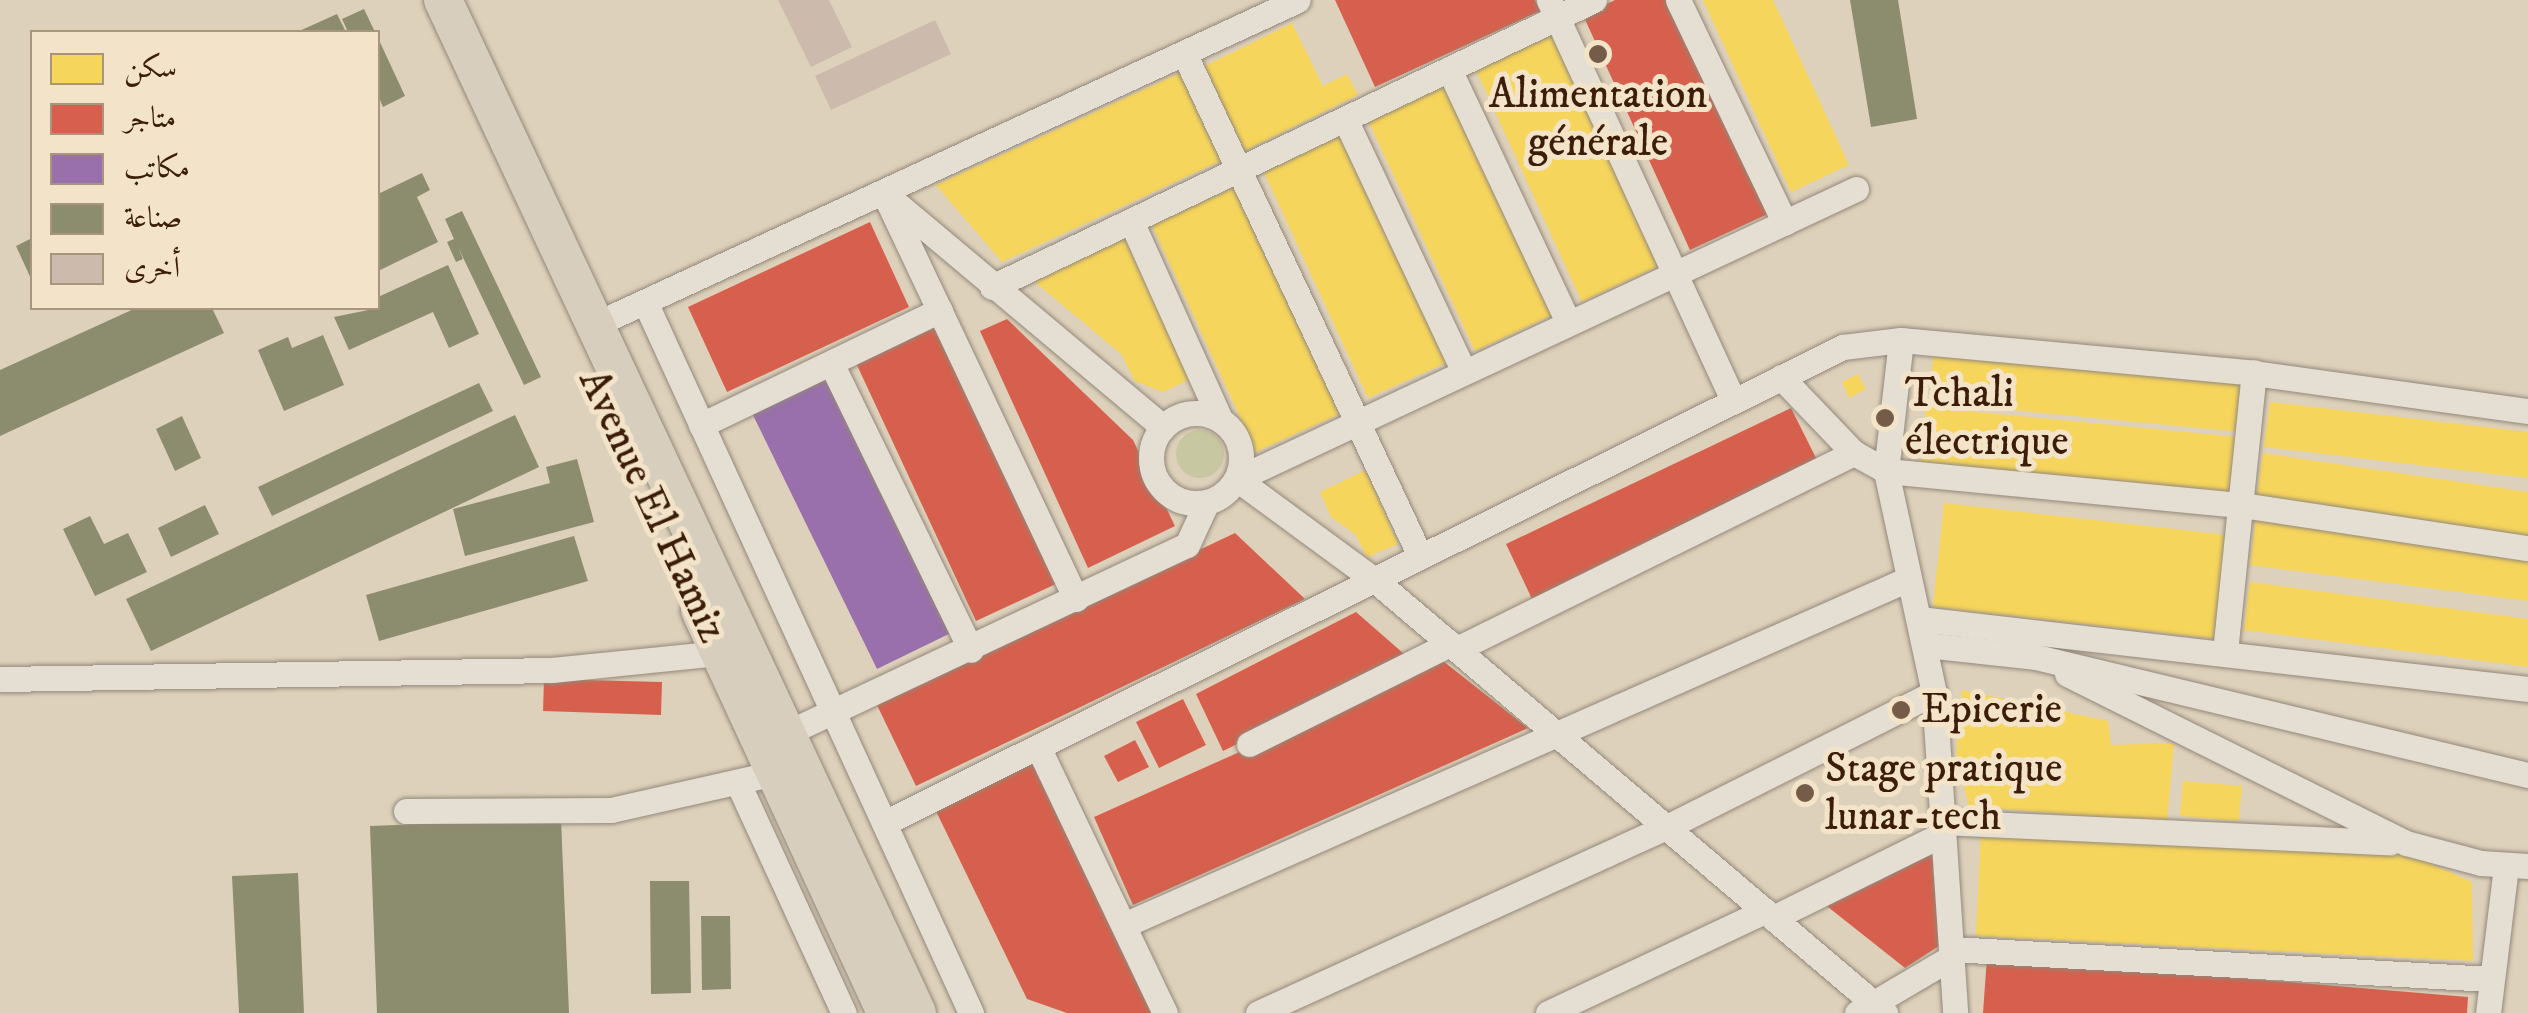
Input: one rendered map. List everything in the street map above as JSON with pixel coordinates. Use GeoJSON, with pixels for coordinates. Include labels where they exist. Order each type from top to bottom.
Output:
{"type":"FeatureCollection","features":[{"type":"Feature","properties":{"kind":"highway","name":"Avenue El Hamiz"},"geometry":{"type":"LineString","coordinates":[[416,0],[886,1013]]}},
{"type":"Feature","properties":{"kind":"highway"},"geometry":{"type":"LineString","coordinates":[[443,0],[917,1013]]}},
{"type":"Feature","properties":{"kind":"street"},"geometry":{"type":"LineString","coordinates":[[594,325],[1298,0]]}},
{"type":"Feature","properties":{"kind":"street"},"geometry":{"type":"LineString","coordinates":[[992,287],[1449,69],[1553,9],[1594,0]]}},
{"type":"Feature","properties":{"kind":"street"},"geometry":{"type":"LineString","coordinates":[[1678,0],[1785,223]]}},
{"type":"Feature","properties":{"kind":"street"},"geometry":{"type":"LineString","coordinates":[[1553,9],[1733,400]]}},
{"type":"Feature","properties":{"kind":"street"},"geometry":{"type":"LineString","coordinates":[[1184,53],[1420,556]]}},
{"type":"Feature","properties":{"kind":"street"},"geometry":{"type":"LineString","coordinates":[[1449,69],[1568,322]]}},
{"type":"Feature","properties":{"kind":"street"},"geometry":{"type":"LineString","coordinates":[[1345,118],[1463,370]]}},
{"type":"Feature","properties":{"kind":"street"},"geometry":{"type":"LineString","coordinates":[[787,733],[835,716],[1187,545],[1207,502],[1236,479],[1356,419],[1856,189]]}},
{"type":"Feature","properties":{"kind":"street"},"geometry":{"type":"LineString","coordinates":[[884,193],[1162,427]]}},
{"type":"Feature","properties":{"kind":"street"},"geometry":{"type":"LineString","coordinates":[[884,193],[1076,599]]}},
{"type":"Feature","properties":{"kind":"street"},"geometry":{"type":"LineString","coordinates":[[1131,220],[1220,419],[1241,446],[1236,479]]}},
{"type":"Feature","properties":{"kind":"street"},"geometry":{"type":"LineString","coordinates":[[646,304],[971,1013]]}},
{"type":"Feature","properties":{"kind":"street"},"geometry":{"type":"LineString","coordinates":[[701,426],[940,310]]}},
{"type":"Feature","properties":{"kind":"street"},"geometry":{"type":"LineString","coordinates":[[1901,340],[1886,471],[1934,693],[1955,1013]]}},
{"type":"Feature","properties":{"kind":"street"},"geometry":{"type":"LineString","coordinates":[[884,822],[1040,749],[1843,347],[1901,340],[2254,373],[2528,412]]}},
{"type":"Feature","properties":{"kind":"street"},"geometry":{"type":"LineString","coordinates":[[831,363],[971,650]]}},
{"type":"Feature","properties":{"kind":"street"},"geometry":{"type":"LineString","coordinates":[[2226,652],[2254,373]]}},
{"type":"Feature","properties":{"kind":"street"},"geometry":{"type":"LineString","coordinates":[[1780,377],[1854,452],[1886,471],[2242,506],[2528,548]]}},
{"type":"Feature","properties":{"kind":"street"},"geometry":{"type":"LineString","coordinates":[[1207,502],[1175,498],[1162,488],[1151,458],[1162,427],[1184,414],[1220,419]]}},
{"type":"Feature","properties":{"kind":"street"},"geometry":{"type":"LineString","coordinates":[[1249,744],[1854,452]]}},
{"type":"Feature","properties":{"kind":"street"},"geometry":{"type":"LineString","coordinates":[[1236,479],[1376,581],[1769,914],[1872,1010],[1951,953],[2491,979]]}},
{"type":"Feature","properties":{"kind":"street"},"geometry":{"type":"LineString","coordinates":[[1124,925],[1908,578]]}},
{"type":"Feature","properties":{"kind":"street"},"geometry":{"type":"LineString","coordinates":[[1919,619],[2528,689]]}},
{"type":"Feature","properties":{"kind":"street"},"geometry":{"type":"LineString","coordinates":[[1926,644],[2036,657],[2528,775]]}},
{"type":"Feature","properties":{"kind":"street"},"geometry":{"type":"LineString","coordinates":[[0,679],[552,670],[720,653]]}},
{"type":"Feature","properties":{"kind":"street"},"geometry":{"type":"LineString","coordinates":[[2036,657],[2194,742],[2406,843]]}},
{"type":"Feature","properties":{"kind":"street"},"geometry":{"type":"LineString","coordinates":[[1258,1013],[1666,827],[1934,693]]}},
{"type":"Feature","properties":{"kind":"street"},"geometry":{"type":"LineString","coordinates":[[1040,749],[1165,1013]]}},
{"type":"Feature","properties":{"kind":"street"},"geometry":{"type":"LineString","coordinates":[[406,811],[612,810],[775,773]]}},
{"type":"Feature","properties":{"kind":"street"},"geometry":{"type":"LineString","coordinates":[[738,782],[844,1013]]}},
{"type":"Feature","properties":{"kind":"street"},"geometry":{"type":"LineString","coordinates":[[1548,1013],[1769,914],[1943,828],[2406,843],[2517,866],[2491,979],[2488,1013]]}},
{"type":"Feature","properties":{"kind":"green space"},"geometry":{"type":"Polygon","coordinates":[[[1200,430],[1217,437],[1224,454],[1217,471],[1200,478],[1183,471],[1176,454],[1183,437],[1200,430]]]}},
{"type":"Feature","properties":{"kind":"building: سكن"},"geometry":{"type":"Polygon","coordinates":[[[1703,0],[1773,0],[1849,165],[1791,192],[1703,0]]]}},
{"type":"Feature","properties":{"kind":"building: سكن"},"geometry":{"type":"Polygon","coordinates":[[[1292,23],[1323,86],[1347,74],[1358,95],[1245,151],[1203,67],[1292,23]]]}},
{"type":"Feature","properties":{"kind":"building: سكن"},"geometry":{"type":"Polygon","coordinates":[[[1554,32],[1661,265],[1582,302],[1475,68],[1554,32]]]}},
{"type":"Feature","properties":{"kind":"building: سكن"},"geometry":{"type":"Polygon","coordinates":[[[1184,71],[1225,159],[1002,262],[936,185],[1184,71]]]}},
{"type":"Feature","properties":{"kind":"building: سكن"},"geometry":{"type":"Polygon","coordinates":[[[1448,81],[1555,314],[1475,351],[1367,118],[1448,81]]]}},
{"type":"Feature","properties":{"kind":"building: سكن"},"geometry":{"type":"Polygon","coordinates":[[[1344,130],[1450,361],[1368,398],[1262,168],[1344,130]]]}},
{"type":"Feature","properties":{"kind":"building: سكن"},"geometry":{"type":"Polygon","coordinates":[[[1242,184],[1346,411],[1256,452],[1152,225],[1242,184]]]}},
{"type":"Feature","properties":{"kind":"building: سكن"},"geometry":{"type":"Polygon","coordinates":[[[1124,235],[1190,379],[1163,392],[1135,381],[1121,354],[1035,282],[1124,235]]]}},
{"type":"Feature","properties":{"kind":"building: سكن"},"geometry":{"type":"Polygon","coordinates":[[[1934,347],[2246,376],[2241,432],[1929,402],[1934,347]]]}},
{"type":"Feature","properties":{"kind":"building: سكن"},"geometry":{"type":"Polygon","coordinates":[[[1858,374],[1866,389],[1849,398],[1842,382],[1858,374]]]}},
{"type":"Feature","properties":{"kind":"building: سكن"},"geometry":{"type":"Polygon","coordinates":[[[2270,402],[2528,432],[2528,478],[2264,447],[2270,402]]]}},
{"type":"Feature","properties":{"kind":"building: سكن"},"geometry":{"type":"Polygon","coordinates":[[[1926,407],[2238,437],[2233,493],[1921,463],[1926,407]]]}},
{"type":"Feature","properties":{"kind":"building: سكن"},"geometry":{"type":"Polygon","coordinates":[[[2263,453],[2528,492],[2528,540],[2256,501],[2263,453]]]}},
{"type":"Feature","properties":{"kind":"building: سكن"},"geometry":{"type":"Polygon","coordinates":[[[1366,470],[1398,544],[1367,557],[1355,534],[1331,517],[1320,492],[1366,470]]]}},
{"type":"Feature","properties":{"kind":"building: سكن"},"geometry":{"type":"Polygon","coordinates":[[[1944,503],[2227,535],[2216,639],[1933,607],[1944,503]]]}},
{"type":"Feature","properties":{"kind":"building: سكن"},"geometry":{"type":"Polygon","coordinates":[[[2256,517],[2528,552],[2528,601],[2250,565],[2256,517]]]}},
{"type":"Feature","properties":{"kind":"building: سكن"},"geometry":{"type":"Polygon","coordinates":[[[2250,582],[2528,619],[2528,667],[2244,630],[2250,582]]]}},
{"type":"Feature","properties":{"kind":"building: سكن"},"geometry":{"type":"Polygon","coordinates":[[[1962,690],[2108,721],[2111,745],[2174,743],[2167,823],[1969,806],[1956,758],[1962,690]]]}},
{"type":"Feature","properties":{"kind":"building: سكن"},"geometry":{"type":"Polygon","coordinates":[[[2183,781],[2242,786],[2239,821],[2180,816],[2183,781]]]}},
{"type":"Feature","properties":{"kind":"building: سكن"},"geometry":{"type":"Polygon","coordinates":[[[1981,831],[2407,853],[2472,882],[2473,961],[1976,936],[1981,831]]]}},
{"type":"Feature","properties":{"kind":"building: متاجر"},"geometry":{"type":"Polygon","coordinates":[[[1335,0],[1535,0],[1540,11],[1375,87],[1335,0]]]}},
{"type":"Feature","properties":{"kind":"building: متاجر"},"geometry":{"type":"Polygon","coordinates":[[[1615,0],[1673,0],[1770,213],[1690,250],[1583,15],[1615,0]]]}},
{"type":"Feature","properties":{"kind":"building: متاجر"},"geometry":{"type":"Polygon","coordinates":[[[870,222],[909,307],[727,392],[688,307],[870,222]]]}},
{"type":"Feature","properties":{"kind":"building: متاجر"},"geometry":{"type":"Polygon","coordinates":[[[1007,319],[1133,440],[1175,526],[1088,568],[980,331],[1007,319]]]}},
{"type":"Feature","properties":{"kind":"building: متاجر"},"geometry":{"type":"Polygon","coordinates":[[[938,325],[1058,583],[976,621],[856,363],[938,325]]]}},
{"type":"Feature","properties":{"kind":"building: متاجر"},"geometry":{"type":"Polygon","coordinates":[[[1791,408],[1818,462],[1532,599],[1506,544],[1791,408]]]}},
{"type":"Feature","properties":{"kind":"building: متاجر"},"geometry":{"type":"Polygon","coordinates":[[[1235,533],[1305,599],[916,786],[876,703],[1235,533]]]}},
{"type":"Feature","properties":{"kind":"building: متاجر"},"geometry":{"type":"Polygon","coordinates":[[[1356,612],[1411,660],[1223,751],[1196,694],[1356,612]]]}},
{"type":"Feature","properties":{"kind":"building: متاجر"},"geometry":{"type":"Polygon","coordinates":[[[1443,661],[1528,728],[1133,905],[1094,817],[1443,661]]]}},
{"type":"Feature","properties":{"kind":"building: متاجر"},"geometry":{"type":"Polygon","coordinates":[[[544,679],[662,682],[661,715],[543,711],[544,679]]]}},
{"type":"Feature","properties":{"kind":"building: متاجر"},"geometry":{"type":"Polygon","coordinates":[[[1183,699],[1206,745],[1159,768],[1136,722],[1183,699]]]}},
{"type":"Feature","properties":{"kind":"building: متاجر"},"geometry":{"type":"Polygon","coordinates":[[[1135,740],[1149,767],[1118,782],[1104,756],[1135,740]]]}},
{"type":"Feature","properties":{"kind":"building: متاجر"},"geometry":{"type":"Polygon","coordinates":[[[1037,760],[1156,1013],[1067,1013],[1027,999],[935,809],[1037,760]]]}},
{"type":"Feature","properties":{"kind":"building: متاجر"},"geometry":{"type":"Polygon","coordinates":[[[1932,850],[1939,946],[1905,968],[1823,903],[1932,850]]]}},
{"type":"Feature","properties":{"kind":"building: متاجر"},"geometry":{"type":"Polygon","coordinates":[[[1987,957],[2468,997],[2467,1013],[1983,1013],[1987,957]]]}},
{"type":"Feature","properties":{"kind":"building: مكاتب"},"geometry":{"type":"Polygon","coordinates":[[[831,372],[957,630],[877,669],[751,411],[831,372]]]}},
{"type":"Feature","properties":{"kind":"building: صناعة"},"geometry":{"type":"Polygon","coordinates":[[[1850,0],[1898,0],[1917,119],[1871,127],[1850,0]]]}},
{"type":"Feature","properties":{"kind":"building: صناعة"},"geometry":{"type":"Polygon","coordinates":[[[364,9],[374,30],[347,30],[342,19],[364,9]]]}},
{"type":"Feature","properties":{"kind":"building: صناعة"},"geometry":{"type":"Polygon","coordinates":[[[337,14],[345,30],[301,30],[337,14]]]}},
{"type":"Feature","properties":{"kind":"building: صناعة"},"geometry":{"type":"Polygon","coordinates":[[[380,42],[405,96],[383,107],[380,100],[380,42]]]}},
{"type":"Feature","properties":{"kind":"building: صناعة"},"geometry":{"type":"Polygon","coordinates":[[[422,173],[430,190],[417,197],[438,242],[380,270],[380,193],[422,173]]]}},
{"type":"Feature","properties":{"kind":"building: صناعة"},"geometry":{"type":"Polygon","coordinates":[[[462,211],[541,377],[524,385],[458,247],[463,259],[456,262],[447,242],[454,239],[445,219],[462,211]]]}},
{"type":"Feature","properties":{"kind":"building: صناعة"},"geometry":{"type":"Polygon","coordinates":[[[30,239],[30,277],[16,246],[30,239]]]}},
{"type":"Feature","properties":{"kind":"building: صناعة"},"geometry":{"type":"Polygon","coordinates":[[[448,265],[479,334],[449,348],[433,312],[349,350],[334,317],[380,310],[380,296],[448,265]]]}},
{"type":"Feature","properties":{"kind":"building: صناعة"},"geometry":{"type":"Polygon","coordinates":[[[132,310],[213,310],[224,333],[0,436],[0,370],[132,310]]]}},
{"type":"Feature","properties":{"kind":"building: صناعة"},"geometry":{"type":"Polygon","coordinates":[[[323,335],[344,385],[284,411],[258,350],[288,337],[292,348],[323,335]]]}},
{"type":"Feature","properties":{"kind":"building: صناعة"},"geometry":{"type":"Polygon","coordinates":[[[479,383],[493,411],[272,516],[258,487],[479,383]]]}},
{"type":"Feature","properties":{"kind":"building: صناعة"},"geometry":{"type":"Polygon","coordinates":[[[515,415],[539,467],[151,651],[126,599],[515,415]]]}},
{"type":"Feature","properties":{"kind":"building: صناعة"},"geometry":{"type":"Polygon","coordinates":[[[182,416],[201,458],[175,471],[156,429],[182,416]]]}},
{"type":"Feature","properties":{"kind":"building: صناعة"},"geometry":{"type":"Polygon","coordinates":[[[577,459],[594,522],[465,556],[453,509],[550,483],[546,467],[577,459]]]}},
{"type":"Feature","properties":{"kind":"building: صناعة"},"geometry":{"type":"Polygon","coordinates":[[[205,505],[219,534],[171,557],[158,528],[205,505]]]}},
{"type":"Feature","properties":{"kind":"building: صناعة"},"geometry":{"type":"Polygon","coordinates":[[[90,516],[104,544],[128,533],[147,572],[95,596],[63,529],[90,516]]]}},
{"type":"Feature","properties":{"kind":"building: صناعة"},"geometry":{"type":"Polygon","coordinates":[[[574,536],[588,581],[379,641],[366,595],[574,536]]]}},
{"type":"Feature","properties":{"kind":"building: صناعة"},"geometry":{"type":"Polygon","coordinates":[[[561,819],[569,1013],[377,1013],[370,826],[561,819]]]}},
{"type":"Feature","properties":{"kind":"building: صناعة"},"geometry":{"type":"Polygon","coordinates":[[[298,873],[304,1013],[239,1013],[232,876],[298,873]]]}},
{"type":"Feature","properties":{"kind":"building: صناعة"},"geometry":{"type":"Polygon","coordinates":[[[650,881],[689,881],[691,993],[651,994],[650,881]]]}},
{"type":"Feature","properties":{"kind":"building: صناعة"},"geometry":{"type":"Polygon","coordinates":[[[701,916],[730,916],[731,989],[702,990],[701,916]]]}},
{"type":"Feature","properties":{"kind":"building: أخرى"},"geometry":{"type":"Polygon","coordinates":[[[778,0],[829,0],[852,47],[811,67],[778,0]]]}},
{"type":"Feature","properties":{"kind":"building: أخرى"},"geometry":{"type":"Polygon","coordinates":[[[935,20],[951,54],[831,110],[815,76],[935,20]]]}},
{"type":"Feature","properties":{"kind":"place","name":"Alimentation générale"},"geometry":{"type":"Point","coordinates":[1598,54]}},
{"type":"Feature","properties":{"kind":"place","name":"Tchali électrique"},"geometry":{"type":"Point","coordinates":[1885,418]}},
{"type":"Feature","properties":{"kind":"place","name":"Epicerie"},"geometry":{"type":"Point","coordinates":[1901,710]}},
{"type":"Feature","properties":{"kind":"place","name":"Stage pratique lunar-tech"},"geometry":{"type":"Point","coordinates":[1805,793]}}]}
